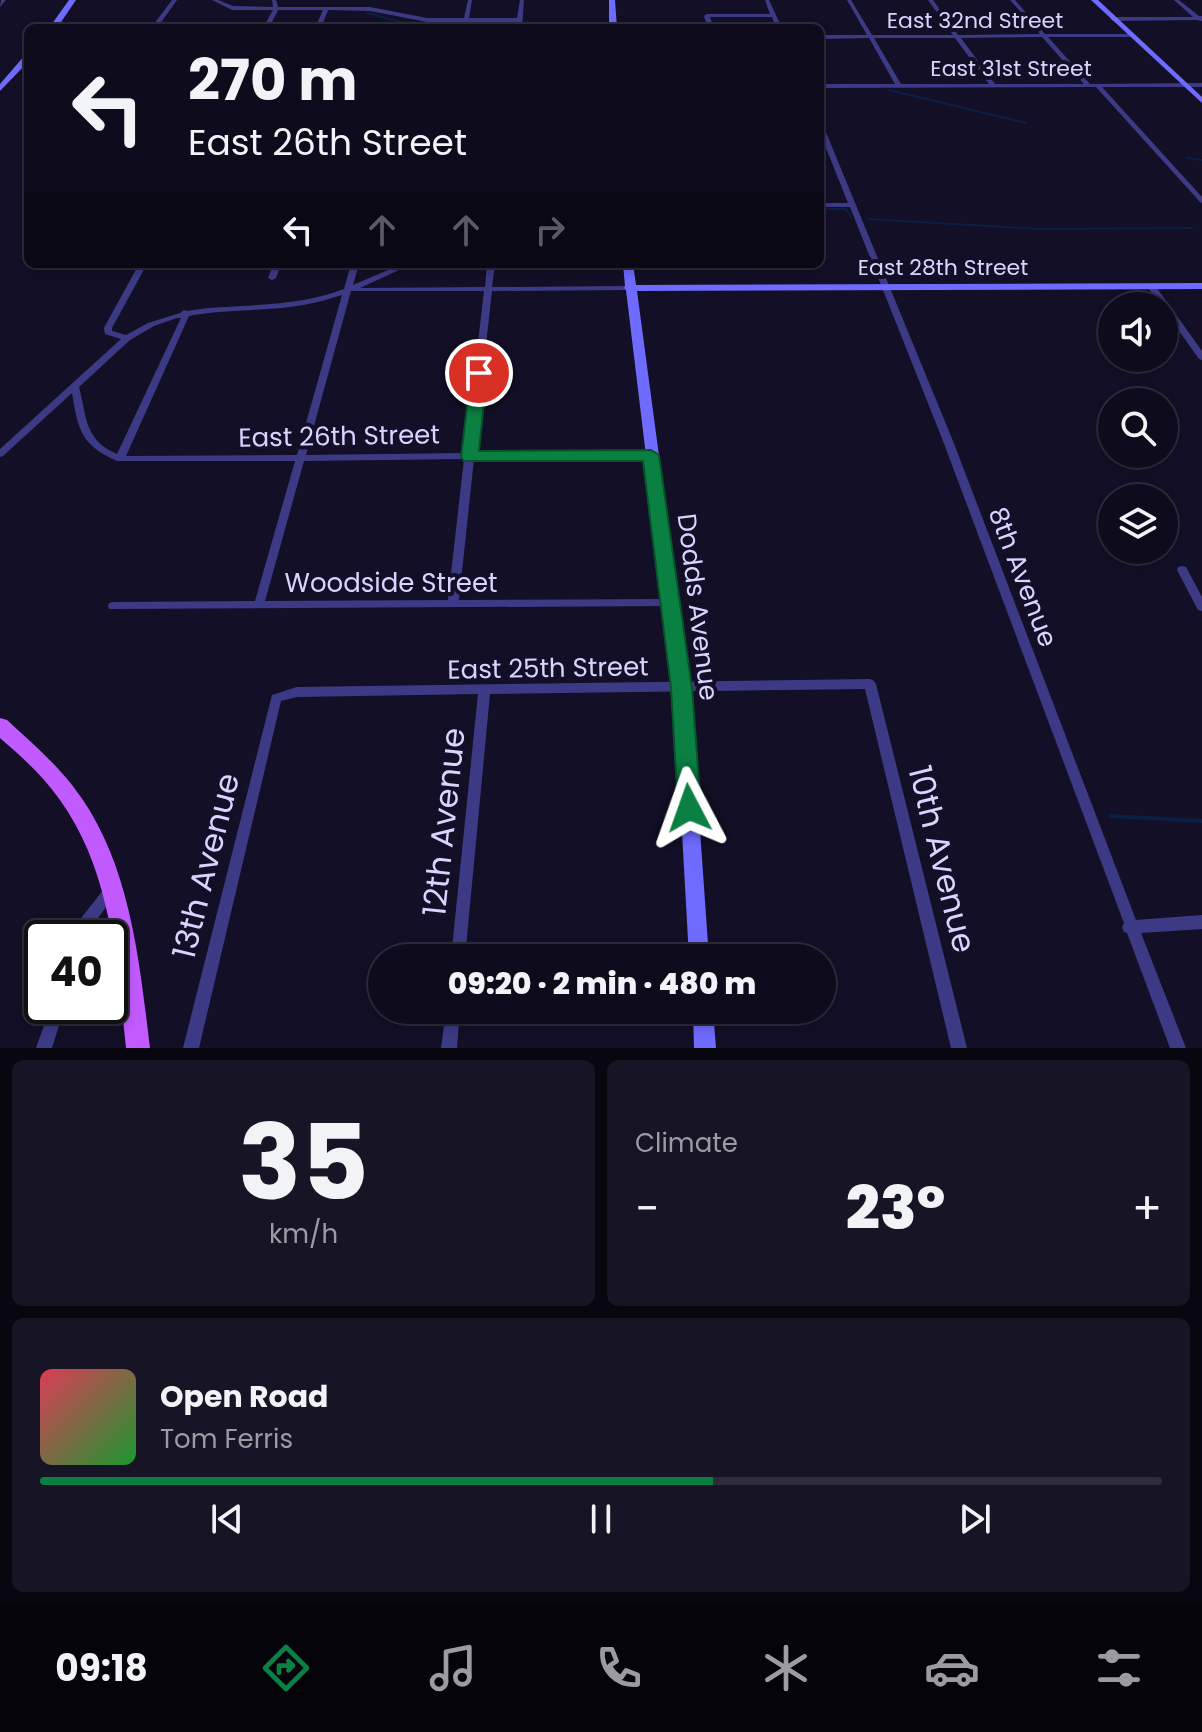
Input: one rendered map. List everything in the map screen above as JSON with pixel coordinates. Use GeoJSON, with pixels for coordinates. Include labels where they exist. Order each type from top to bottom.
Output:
{"type":"FeatureCollection","features":[{"type":"Feature","properties":{"kind":"main road"},"geometry":{"type":"LineString","coordinates":[[0,726],[49,770],[70,797],[97,844],[124,929],[138,1048]]}},
{"type":"Feature","properties":{"kind":"street"},"geometry":{"type":"LineString","coordinates":[[56,24],[73,0]]}},
{"type":"Feature","properties":{"kind":"street"},"geometry":{"type":"LineString","coordinates":[[157,24],[175,0]]}},
{"type":"Feature","properties":{"kind":"street"},"geometry":{"type":"LineString","coordinates":[[214,0],[232,8],[370,9],[427,20],[520,20]]}},
{"type":"Feature","properties":{"kind":"street"},"geometry":{"type":"LineString","coordinates":[[274,0],[276,8]]}},
{"type":"Feature","properties":{"kind":"street"},"geometry":{"type":"LineString","coordinates":[[370,9],[374,0]]}},
{"type":"Feature","properties":{"kind":"street"},"geometry":{"type":"LineString","coordinates":[[466,20],[470,0]]}},
{"type":"Feature","properties":{"kind":"street"},"geometry":{"type":"LineString","coordinates":[[520,24],[522,0]]}},
{"type":"Feature","properties":{"kind":"street"},"geometry":{"type":"LineString","coordinates":[[612,0],[613,24]]}},
{"type":"Feature","properties":{"kind":"street"},"geometry":{"type":"LineString","coordinates":[[767,0],[777,24]]}},
{"type":"Feature","properties":{"kind":"street"},"geometry":{"type":"LineString","coordinates":[[849,0],[899,86]]}},
{"type":"Feature","properties":{"kind":"street"},"geometry":{"type":"LineString","coordinates":[[930,0],[994,86]]}},
{"type":"Feature","properties":{"kind":"street"},"geometry":{"type":"LineString","coordinates":[[1012,0],[1089,86]]}},
{"type":"Feature","properties":{"kind":"street"},"geometry":{"type":"LineString","coordinates":[[1094,0],[1202,101]]}},
{"type":"Feature","properties":{"kind":"street"},"geometry":{"type":"LineString","coordinates":[[1176,0],[1201,19]]}},
{"type":"Feature","properties":{"kind":"street"},"geometry":{"type":"LineString","coordinates":[[268,24],[276,8]]}},
{"type":"Feature","properties":{"kind":"street"},"geometry":{"type":"LineString","coordinates":[[320,24],[326,10]]}},
{"type":"Feature","properties":{"kind":"street"},"geometry":{"type":"LineString","coordinates":[[710,24],[707,16],[774,15]]}},
{"type":"Feature","properties":{"kind":"street"},"geometry":{"type":"LineString","coordinates":[[1113,19],[1201,19]]}},
{"type":"Feature","properties":{"kind":"street"},"geometry":{"type":"LineString","coordinates":[[426,24],[427,20]]}},
{"type":"Feature","properties":{"kind":"street","name":"East 32nd Street"},"geometry":{"type":"LineString","coordinates":[[824,37],[1129,35]]}},
{"type":"Feature","properties":{"kind":"street"},"geometry":{"type":"LineString","coordinates":[[0,89],[24,62]]}},
{"type":"Feature","properties":{"kind":"street","name":"East 31st Street"},"geometry":{"type":"LineString","coordinates":[[824,86],[1202,85]]}},
{"type":"Feature","properties":{"kind":"street"},"geometry":{"type":"LineString","coordinates":[[1098,86],[1202,201]]}},
{"type":"Feature","properties":{"kind":"street","name":"8th Avenue"},"geometry":{"type":"LineString","coordinates":[[824,141],[887,287],[995,562],[1129,927],[1178,1048]]}},
{"type":"Feature","properties":{"kind":"street"},"geometry":{"type":"LineString","coordinates":[[824,205],[852,205]]}},
{"type":"Feature","properties":{"kind":"street"},"geometry":{"type":"LineString","coordinates":[[127,338],[108,332],[108,328],[141,268]]}},
{"type":"Feature","properties":{"kind":"street"},"geometry":{"type":"LineString","coordinates":[[272,278],[276,268]]}},
{"type":"Feature","properties":{"kind":"street"},"geometry":{"type":"LineString","coordinates":[[259,605],[354,268]]}},
{"type":"Feature","properties":{"kind":"street"},"geometry":{"type":"LineString","coordinates":[[0,454],[127,338],[158,321],[184,312],[317,300],[399,268]]}},
{"type":"Feature","properties":{"kind":"street"},"geometry":{"type":"LineString","coordinates":[[453,604],[491,268]]}},
{"type":"Feature","properties":{"kind":"street","name":"Dodds Avenue"},"geometry":{"type":"LineString","coordinates":[[628,268],[682,688],[698,944]]}},
{"type":"Feature","properties":{"kind":"street"},"geometry":{"type":"LineString","coordinates":[[1151,286],[1202,357]]}},
{"type":"Feature","properties":{"kind":"street","name":"East 28th Street"},"geometry":{"type":"LineString","coordinates":[[347,290],[1202,286]]}},
{"type":"Feature","properties":{"kind":"street"},"geometry":{"type":"LineString","coordinates":[[75,388],[83,432],[104,453],[120,459],[185,318],[184,312]]}},
{"type":"Feature","properties":{"kind":"street","name":"East 26th Street"},"geometry":{"type":"LineString","coordinates":[[120,459],[651,455]]}},
{"type":"Feature","properties":{"kind":"street"},"geometry":{"type":"LineString","coordinates":[[1182,570],[1202,607]]}},
{"type":"Feature","properties":{"kind":"street","name":"Woodside Street"},"geometry":{"type":"LineString","coordinates":[[113,606],[669,603]]}},
{"type":"Feature","properties":{"kind":"street","name":"East 25th Street"},"geometry":{"type":"LineString","coordinates":[[276,698],[297,692],[870,684]]}},
{"type":"Feature","properties":{"kind":"street","name":"10th Avenue"},"geometry":{"type":"LineString","coordinates":[[870,684],[959,1048]]}},
{"type":"Feature","properties":{"kind":"street","name":"12th Avenue"},"geometry":{"type":"LineString","coordinates":[[459,944],[484,691]]}},
{"type":"Feature","properties":{"kind":"street","name":"13th Avenue"},"geometry":{"type":"LineString","coordinates":[[191,1048],[276,698]]}},
{"type":"Feature","properties":{"kind":"street"},"geometry":{"type":"LineString","coordinates":[[88,920],[113,887]]}},
{"type":"Feature","properties":{"kind":"street"},"geometry":{"type":"LineString","coordinates":[[1129,927],[1202,922]]}},
{"type":"Feature","properties":{"kind":"street"},"geometry":{"type":"LineString","coordinates":[[44,1048],[52,1024]]}},
{"type":"Feature","properties":{"kind":"street"},"geometry":{"type":"LineString","coordinates":[[449,1048],[452,1024]]}},
{"type":"Feature","properties":{"kind":"street"},"geometry":{"type":"LineString","coordinates":[[704,1024],[705,1048]]}},
{"type":"Feature","properties":{"kind":"waterway"},"geometry":{"type":"LineString","coordinates":[[367,13],[401,22],[470,24]]}},
{"type":"Feature","properties":{"kind":"waterway"},"geometry":{"type":"LineString","coordinates":[[889,90],[1026,123]]}},
{"type":"Feature","properties":{"kind":"waterway"},"geometry":{"type":"LineString","coordinates":[[1187,158],[1202,160]]}},
{"type":"Feature","properties":{"kind":"waterway"},"geometry":{"type":"LineString","coordinates":[[824,209],[846,209],[851,217]]}},
{"type":"Feature","properties":{"kind":"waterway"},"geometry":{"type":"LineString","coordinates":[[868,219],[1040,229],[1192,228]]}},
{"type":"Feature","properties":{"kind":"waterway"},"geometry":{"type":"LineString","coordinates":[[1111,816],[1202,821]]}},
{"type":"Feature","properties":{"kind":"route"},"geometry":{"type":"LineString","coordinates":[[479,373],[470,457],[651,455],[682,688],[689,808]]}}]}
